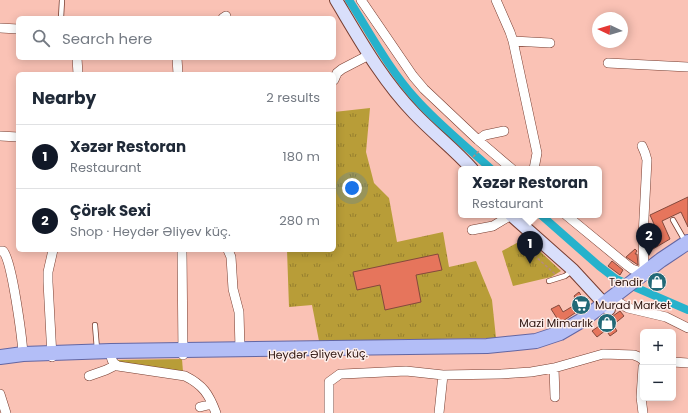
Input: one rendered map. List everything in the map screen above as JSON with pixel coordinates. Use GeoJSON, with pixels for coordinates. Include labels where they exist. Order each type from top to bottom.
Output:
{"type":"FeatureCollection","features":[{"type":"Feature","properties":{"kind":"main road"},"geometry":{"type":"LineString","coordinates":[[613,301],[687,245]]}},
{"type":"Feature","properties":{"kind":"main road","name":"Heydər Əliyev küç."},"geometry":{"type":"LineString","coordinates":[[183,353],[502,352],[536,348],[561,340],[576,332],[613,301]]}},
{"type":"Feature","properties":{"kind":"main road","name":"Heydər Əliyev küç."},"geometry":{"type":"LineString","coordinates":[[0,357],[23,354],[52,356],[109,356],[240,349],[487,346],[520,343],[546,339],[560,333],[613,301]]}},
{"type":"Feature","properties":{"kind":"main road","name":"Heydər Əliyev küç."},"geometry":{"type":"LineString","coordinates":[[0,363],[52,356]]}},
{"type":"Feature","properties":{"kind":"street"},"geometry":{"type":"LineString","coordinates":[[336,0],[369,56],[390,85],[414,113],[454,150],[472,164]]}},
{"type":"Feature","properties":{"kind":"street"},"geometry":{"type":"LineString","coordinates":[[361,0],[413,76],[424,89],[478,140],[508,166]]}},
{"type":"Feature","properties":{"kind":"street"},"geometry":{"type":"LineString","coordinates":[[496,0],[513,41],[537,153],[535,166]]}},
{"type":"Feature","properties":{"kind":"street"},"geometry":{"type":"LineString","coordinates":[[0,28],[16,29]]}},
{"type":"Feature","properties":{"kind":"street"},"geometry":{"type":"LineString","coordinates":[[513,41],[550,43]]}},
{"type":"Feature","properties":{"kind":"street"},"geometry":{"type":"LineString","coordinates":[[336,75],[342,69],[369,56]]}},
{"type":"Feature","properties":{"kind":"street"},"geometry":{"type":"LineString","coordinates":[[77,60],[78,72]]}},
{"type":"Feature","properties":{"kind":"street"},"geometry":{"type":"LineString","coordinates":[[177,60],[178,72]]}},
{"type":"Feature","properties":{"kind":"street"},"geometry":{"type":"LineString","coordinates":[[608,63],[688,67]]}},
{"type":"Feature","properties":{"kind":"street"},"geometry":{"type":"LineString","coordinates":[[478,140],[485,135],[504,131]]}},
{"type":"Feature","properties":{"kind":"street"},"geometry":{"type":"LineString","coordinates":[[0,136],[16,137]]}},
{"type":"Feature","properties":{"kind":"street"},"geometry":{"type":"LineString","coordinates":[[642,146],[646,160],[643,237],[644,277]]}},
{"type":"Feature","properties":{"kind":"street"},"geometry":{"type":"LineString","coordinates":[[472,230],[492,226],[506,218]]}},
{"type":"Feature","properties":{"kind":"street"},"geometry":{"type":"LineString","coordinates":[[514,218],[572,270],[613,301],[628,308],[670,318],[688,328]]}},
{"type":"Feature","properties":{"kind":"street"},"geometry":{"type":"LineString","coordinates":[[570,218],[628,266],[644,277]]}},
{"type":"Feature","properties":{"kind":"street"},"geometry":{"type":"LineString","coordinates":[[0,251],[3,251],[6,256],[13,286],[23,354]]}},
{"type":"Feature","properties":{"kind":"street"},"geometry":{"type":"LineString","coordinates":[[52,356],[48,272],[53,252]]}},
{"type":"Feature","properties":{"kind":"street"},"geometry":{"type":"LineString","coordinates":[[182,252],[183,353]]}},
{"type":"Feature","properties":{"kind":"street"},"geometry":{"type":"LineString","coordinates":[[229,252],[231,257],[233,289],[239,312],[240,349]]}},
{"type":"Feature","properties":{"kind":"street"},"geometry":{"type":"LineString","coordinates":[[329,413],[329,382],[340,374],[406,371],[443,375],[501,374],[531,372],[554,368],[603,354],[634,355],[640,358]]}},
{"type":"Feature","properties":{"kind":"street"},"geometry":{"type":"LineString","coordinates":[[89,376],[106,370],[109,356],[185,376],[199,384],[216,413]]}},
{"type":"Feature","properties":{"kind":"street"},"geometry":{"type":"LineString","coordinates":[[676,362],[688,363]]}},
{"type":"Feature","properties":{"kind":"street"},"geometry":{"type":"LineString","coordinates":[[554,368],[555,397]]}},
{"type":"Feature","properties":{"kind":"street"},"geometry":{"type":"LineString","coordinates":[[439,413],[443,375]]}},
{"type":"Feature","properties":{"kind":"street"},"geometry":{"type":"LineString","coordinates":[[0,394],[6,413]]}},
{"type":"Feature","properties":{"kind":"street"},"geometry":{"type":"LineString","coordinates":[[642,401],[643,413]]}},
{"type":"Feature","properties":{"kind":"street"},"geometry":{"type":"LineString","coordinates":[[200,407],[212,404]]}},
{"type":"Feature","properties":{"kind":"lane"},"geometry":{"type":"LineString","coordinates":[[61,16],[62,0]]}},
{"type":"Feature","properties":{"kind":"lane"},"geometry":{"type":"LineString","coordinates":[[673,220],[687,245]]}},
{"type":"Feature","properties":{"kind":"lane"},"geometry":{"type":"LineString","coordinates":[[549,281],[568,274],[572,270]]}},
{"type":"Feature","properties":{"kind":"lane"},"geometry":{"type":"LineString","coordinates":[[95,325],[109,356]]}},
{"type":"Feature","properties":{"kind":"path"},"geometry":{"type":"LineString","coordinates":[[472,164],[480,149]]}},
{"type":"Feature","properties":{"kind":"path"},"geometry":{"type":"LineString","coordinates":[[534,255],[559,278]]}},
{"type":"Feature","properties":{"kind":"green space"},"geometry":{"type":"Polygon","coordinates":[[[370,108],[366,152],[374,183],[389,198],[397,242],[443,232],[449,267],[476,261],[492,300],[496,338],[319,341],[312,305],[289,307],[287,252],[336,252],[336,112],[370,108]]]}},
{"type":"Feature","properties":{"kind":"green space"},"geometry":{"type":"Polygon","coordinates":[[[526,238],[561,271],[551,277],[513,286],[502,251],[526,238]]]}},
{"type":"Feature","properties":{"kind":"green space"},"geometry":{"type":"Polygon","coordinates":[[[182,359],[183,372],[117,363],[118,360],[182,359]]]}},
{"type":"Feature","properties":{"kind":"building"},"geometry":{"type":"Polygon","coordinates":[[[688,197],[688,227],[681,212],[662,221],[670,239],[653,249],[649,242],[649,235],[657,231],[650,215],[688,197]]]}},
{"type":"Feature","properties":{"kind":"building"},"geometry":{"type":"Polygon","coordinates":[[[635,249],[637,251],[635,254],[637,254],[638,265],[626,257],[635,249]]]}},
{"type":"Feature","properties":{"kind":"building"},"geometry":{"type":"Polygon","coordinates":[[[438,254],[442,270],[416,275],[421,302],[385,310],[380,285],[357,290],[353,272],[438,254]]]}},
{"type":"Feature","properties":{"kind":"building"},"geometry":{"type":"Polygon","coordinates":[[[612,261],[623,270],[620,275],[608,266],[612,261]]]}},
{"type":"Feature","properties":{"kind":"building"},"geometry":{"type":"Polygon","coordinates":[[[579,292],[587,305],[560,323],[551,309],[559,305],[563,312],[578,303],[574,296],[579,292]]]}},
{"type":"Feature","properties":{"kind":"building"},"geometry":{"type":"Polygon","coordinates":[[[620,311],[624,316],[613,325],[617,331],[610,336],[606,330],[597,337],[592,331],[620,311]]]}},
{"type":"Feature","properties":{"kind":"waterway"},"geometry":{"type":"LineString","coordinates":[[349,0],[388,63],[415,98],[452,135],[488,166]]}},
{"type":"Feature","properties":{"kind":"waterway"},"geometry":{"type":"LineString","coordinates":[[544,218],[616,279],[688,310]]}},
{"type":"Feature","properties":{"kind":"place","name":"Çörək Sexi"},"geometry":{"type":"Point","coordinates":[649,256]}},
{"type":"Feature","properties":{"kind":"place","name":"Xəzər Restoran"},"geometry":{"type":"Point","coordinates":[530,264]}},
{"type":"Feature","properties":{"kind":"place","name":"Təndir"},"geometry":{"type":"Point","coordinates":[657,282]}},
{"type":"Feature","properties":{"kind":"place","name":"Murad Market"},"geometry":{"type":"Point","coordinates":[581,305]}},
{"type":"Feature","properties":{"kind":"place","name":"Mazi Mimarlık"},"geometry":{"type":"Point","coordinates":[607,323]}}]}
